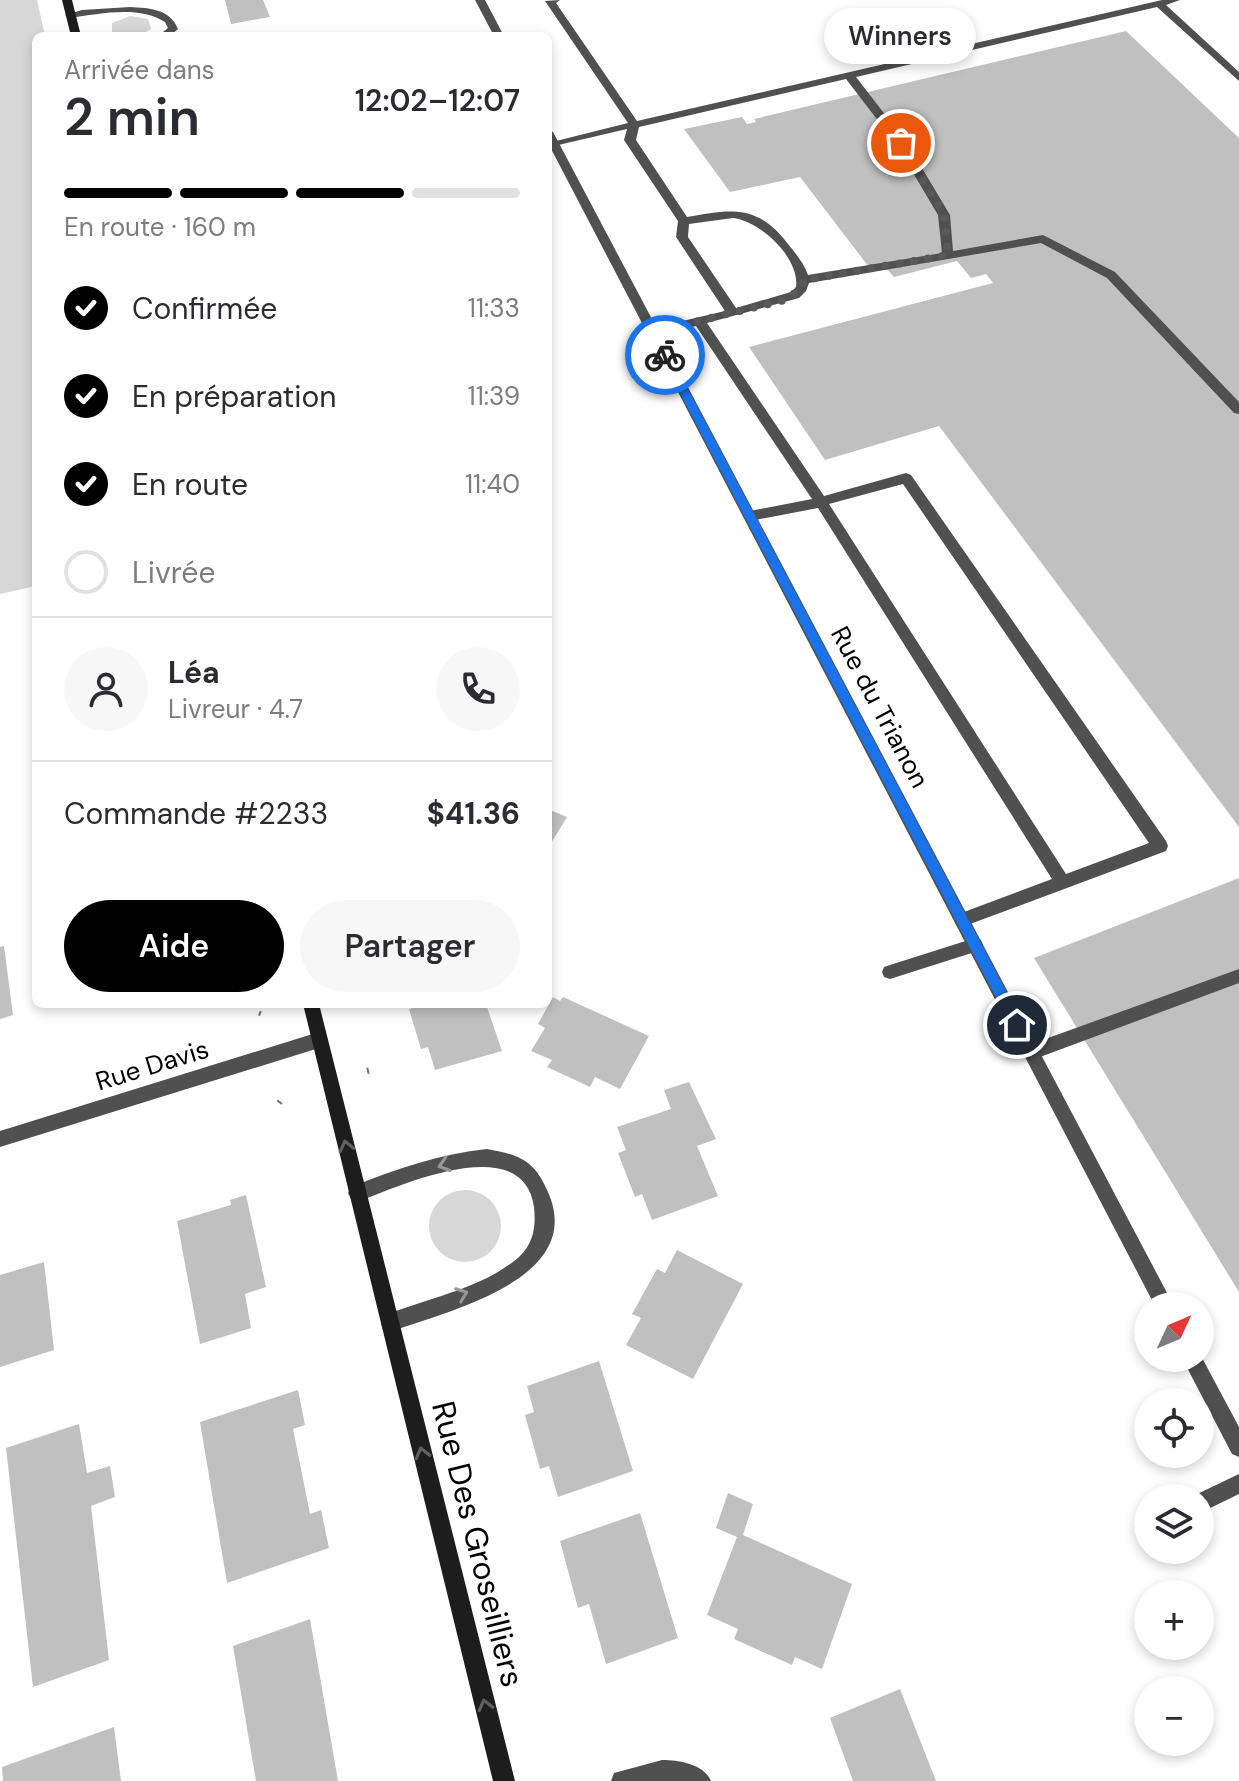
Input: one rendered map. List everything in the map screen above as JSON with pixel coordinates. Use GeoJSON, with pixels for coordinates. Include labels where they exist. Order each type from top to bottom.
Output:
{"type":"FeatureCollection","features":[{"type":"Feature","properties":{"kind":"street"},"geometry":{"type":"LineString","coordinates":[[67,0],[75,32]]}},
{"type":"Feature","properties":{"kind":"street"},"geometry":{"type":"LineString","coordinates":[[480,0],[497,32]]}},
{"type":"Feature","properties":{"kind":"street"},"geometry":{"type":"LineString","coordinates":[[555,0],[550,1],[634,124],[630,140],[684,221],[682,237],[733,313]]}},
{"type":"Feature","properties":{"kind":"street"},"geometry":{"type":"LineString","coordinates":[[552,137],[634,124],[1175,0]]}},
{"type":"Feature","properties":{"kind":"street"},"geometry":{"type":"LineString","coordinates":[[1159,4],[1239,78]]}},
{"type":"Feature","properties":{"kind":"street"},"geometry":{"type":"LineString","coordinates":[[70,15],[153,5],[166,10],[173,18],[173,29],[169,32]]}},
{"type":"Feature","properties":{"kind":"street"},"geometry":{"type":"LineString","coordinates":[[848,74],[901,143],[944,215],[948,255]]}},
{"type":"Feature","properties":{"kind":"street","name":"Rue du Trianon"},"geometry":{"type":"LineString","coordinates":[[552,139],[1158,1292]]}},
{"type":"Feature","properties":{"kind":"street"},"geometry":{"type":"LineString","coordinates":[[653,332],[785,300],[802,288],[803,272],[766,223],[726,214],[684,221]]}},
{"type":"Feature","properties":{"kind":"street"},"geometry":{"type":"LineString","coordinates":[[804,280],[1043,239],[1111,275],[1239,410]]}},
{"type":"Feature","properties":{"kind":"street"},"geometry":{"type":"LineString","coordinates":[[700,322],[821,502],[1063,882]]}},
{"type":"Feature","properties":{"kind":"street"},"geometry":{"type":"LineString","coordinates":[[750,516],[821,502],[906,478],[1160,846],[962,920]]}},
{"type":"Feature","properties":{"kind":"street"},"geometry":{"type":"LineString","coordinates":[[890,972],[975,945]]}},
{"type":"Feature","properties":{"kind":"street"},"geometry":{"type":"LineString","coordinates":[[1032,1052],[1239,976]]}},
{"type":"Feature","properties":{"kind":"street","name":"Rue Des Groseilliers"},"geometry":{"type":"LineString","coordinates":[[312,1008],[504,1781]]}},
{"type":"Feature","properties":{"kind":"street","name":"Rue Davis"},"geometry":{"type":"LineString","coordinates":[[0,1139],[319,1040]]}},
{"type":"Feature","properties":{"kind":"street"},"geometry":{"type":"LineString","coordinates":[[357,1193],[454,1161],[484,1156],[509,1160],[527,1172],[539,1190],[544,1212],[543,1235],[533,1255],[513,1273],[390,1323]]}},
{"type":"Feature","properties":{"kind":"street"},"geometry":{"type":"LineString","coordinates":[[1199,1372],[1239,1447]]}},
{"type":"Feature","properties":{"kind":"street"},"geometry":{"type":"LineString","coordinates":[[1214,1496],[1239,1484]]}},
{"type":"Feature","properties":{"kind":"street"},"geometry":{"type":"LineString","coordinates":[[622,1781],[654,1771],[685,1771],[700,1781]]}},
{"type":"Feature","properties":{"kind":"shaded area"},"geometry":{"type":"Polygon","coordinates":[[[0,0],[37,0],[44,32],[32,32],[32,587],[0,594],[0,0]]]}},
{"type":"Feature","properties":{"kind":"shaded area"},"geometry":{"type":"Polygon","coordinates":[[[130,16],[148,19],[151,29],[146,32],[112,32],[112,23],[130,16]]]}},
{"type":"Feature","properties":{"kind":"shaded area"},"geometry":{"type":"Polygon","coordinates":[[[465,1190],[485,1196],[495,1206],[501,1226],[495,1246],[485,1256],[465,1262],[445,1256],[435,1246],[429,1226],[435,1206],[445,1196],[465,1190]]]}},
{"type":"Feature","properties":{"kind":"building"},"geometry":{"type":"Polygon","coordinates":[[[225,0],[263,0],[270,17],[231,24],[225,0]]]}},
{"type":"Feature","properties":{"kind":"building"},"geometry":{"type":"Polygon","coordinates":[[[1126,31],[1239,138],[1239,827],[939,426],[825,460],[749,347],[993,283],[986,274],[971,278],[957,261],[894,277],[886,268],[872,271],[800,177],[730,192],[684,129],[742,117],[747,124],[756,122],[754,119],[1126,31]]]}},
{"type":"Feature","properties":{"kind":"building"},"geometry":{"type":"Polygon","coordinates":[[[552,811],[567,817],[552,841],[552,811]]]}},
{"type":"Feature","properties":{"kind":"building"},"geometry":{"type":"Polygon","coordinates":[[[1239,878],[1239,1292],[1034,958],[1239,878]]]}},
{"type":"Feature","properties":{"kind":"building"},"geometry":{"type":"Polygon","coordinates":[[[4,946],[13,1015],[0,1019],[0,947],[4,946]]]}},
{"type":"Feature","properties":{"kind":"building"},"geometry":{"type":"Polygon","coordinates":[[[563,997],[649,1036],[620,1089],[595,1077],[590,1087],[547,1067],[552,1060],[531,1051],[545,1028],[538,1024],[547,1008],[552,1008],[552,999],[560,1001],[563,997]]]}},
{"type":"Feature","properties":{"kind":"building"},"geometry":{"type":"Polygon","coordinates":[[[487,1008],[502,1051],[435,1070],[428,1047],[421,1049],[409,1009],[487,1008]]]}},
{"type":"Feature","properties":{"kind":"building"},"geometry":{"type":"Polygon","coordinates":[[[689,1082],[716,1139],[697,1146],[718,1196],[652,1220],[642,1194],[635,1197],[618,1153],[626,1150],[617,1127],[671,1109],[664,1090],[689,1082]]]}},
{"type":"Feature","properties":{"kind":"building"},"geometry":{"type":"Polygon","coordinates":[[[246,1195],[266,1287],[245,1294],[251,1328],[200,1344],[177,1221],[231,1205],[230,1200],[246,1195]]]}},
{"type":"Feature","properties":{"kind":"building"},"geometry":{"type":"Polygon","coordinates":[[[677,1250],[743,1284],[693,1379],[626,1345],[641,1318],[632,1314],[657,1269],[665,1273],[677,1250]]]}},
{"type":"Feature","properties":{"kind":"building"},"geometry":{"type":"Polygon","coordinates":[[[44,1262],[54,1350],[0,1367],[0,1275],[44,1262]]]}},
{"type":"Feature","properties":{"kind":"building"},"geometry":{"type":"Polygon","coordinates":[[[599,1361],[633,1471],[558,1497],[549,1466],[540,1469],[525,1415],[534,1412],[527,1386],[599,1361]]]}},
{"type":"Feature","properties":{"kind":"building"},"geometry":{"type":"Polygon","coordinates":[[[298,1390],[305,1425],[293,1429],[310,1514],[321,1510],[329,1548],[227,1583],[200,1422],[298,1390]]]}},
{"type":"Feature","properties":{"kind":"building"},"geometry":{"type":"Polygon","coordinates":[[[79,1424],[87,1473],[110,1466],[115,1497],[91,1506],[109,1660],[33,1687],[6,1448],[79,1424]]]}},
{"type":"Feature","properties":{"kind":"building"},"geometry":{"type":"Polygon","coordinates":[[[728,1493],[753,1504],[743,1535],[852,1584],[822,1669],[795,1657],[792,1665],[734,1639],[738,1629],[707,1615],[737,1537],[716,1528],[728,1493]]]}},
{"type":"Feature","properties":{"kind":"building"},"geometry":{"type":"Polygon","coordinates":[[[640,1513],[678,1638],[606,1664],[589,1604],[578,1608],[560,1541],[640,1513]]]}},
{"type":"Feature","properties":{"kind":"building"},"geometry":{"type":"Polygon","coordinates":[[[310,1619],[338,1781],[256,1781],[233,1646],[310,1619]]]}},
{"type":"Feature","properties":{"kind":"building"},"geometry":{"type":"Polygon","coordinates":[[[900,1689],[936,1781],[853,1781],[830,1718],[900,1689]]]}},
{"type":"Feature","properties":{"kind":"building"},"geometry":{"type":"Polygon","coordinates":[[[114,1727],[121,1781],[3,1781],[2,1767],[114,1727]]]}},
{"type":"Feature","properties":{"kind":"way so far"},"geometry":{"type":"LineString","coordinates":[[665,355],[653,332],[785,300],[802,288],[804,280],[948,255],[944,215],[901,143]]}},
{"type":"Feature","properties":{"kind":"place","name":"Winners"},"geometry":{"type":"Point","coordinates":[901,143]}},
{"type":"Feature","properties":{"kind":"route"},"geometry":{"type":"LineString","coordinates":[[665,355],[1017,1025]]}}]}
